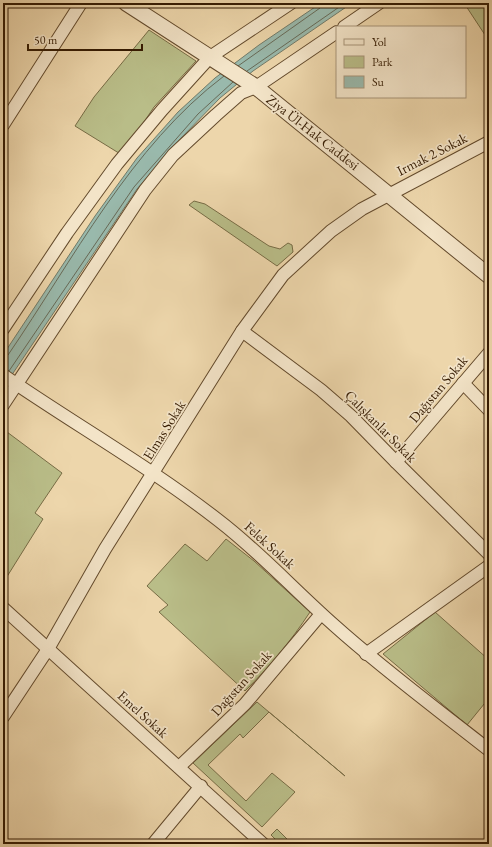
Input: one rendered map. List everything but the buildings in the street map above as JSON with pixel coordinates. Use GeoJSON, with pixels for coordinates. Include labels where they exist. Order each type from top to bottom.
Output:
{"type":"FeatureCollection","features":[{"type":"Feature","properties":{"kind":"street"},"geometry":{"type":"LineString","coordinates":[[4,122],[81,3]]}},
{"type":"Feature","properties":{"kind":"street","name":"Ziya Ül-Hak Caddesi"},"geometry":{"type":"LineString","coordinates":[[126,3],[254,86],[389,193],[489,276]]}},
{"type":"Feature","properties":{"kind":"street"},"geometry":{"type":"LineString","coordinates":[[3,329],[117,164],[162,110],[211,58],[291,3]]}},
{"type":"Feature","properties":{"kind":"street"},"geometry":{"type":"LineString","coordinates":[[345,26],[379,3]]}},
{"type":"Feature","properties":{"kind":"street"},"geometry":{"type":"LineString","coordinates":[[3,405],[145,190],[173,155],[241,93],[336,33]]}},
{"type":"Feature","properties":{"kind":"street","name":"Irmak 2 Sokak"},"geometry":{"type":"LineString","coordinates":[[389,193],[489,142]]}},
{"type":"Feature","properties":{"kind":"street","name":"Elmas Sokak"},"geometry":{"type":"LineString","coordinates":[[3,717],[48,649],[105,549],[242,331],[269,292],[302,256],[348,218],[389,193]]}},
{"type":"Feature","properties":{"kind":"street","name":"Çalışkanlar Sokak"},"geometry":{"type":"LineString","coordinates":[[242,331],[327,395],[351,416],[489,554]]}},
{"type":"Feature","properties":{"kind":"street","name":"Dağıstan Sokak"},"geometry":{"type":"LineString","coordinates":[[396,462],[489,353]]}},
{"type":"Feature","properties":{"kind":"street","name":"Felek Sokak"},"geometry":{"type":"LineString","coordinates":[[3,375],[154,473],[245,541],[321,614],[366,654],[489,750]]}},
{"type":"Feature","properties":{"kind":"street"},"geometry":{"type":"LineString","coordinates":[[463,383],[489,410]]}},
{"type":"Feature","properties":{"kind":"street"},"geometry":{"type":"LineString","coordinates":[[366,654],[489,566]]}},
{"type":"Feature","properties":{"kind":"street","name":"Emel Sokak"},"geometry":{"type":"LineString","coordinates":[[3,608],[201,786],[262,844]]}},
{"type":"Feature","properties":{"kind":"street","name":"Dağıstan Sokak"},"geometry":{"type":"LineString","coordinates":[[179,767],[245,704],[321,614]]}},
{"type":"Feature","properties":{"kind":"street"},"geometry":{"type":"LineString","coordinates":[[153,844],[201,786]]}},
{"type":"Feature","properties":{"kind":"green space"},"geometry":{"type":"Polygon","coordinates":[[[464,3],[489,3],[489,41],[464,3]]]}},
{"type":"Feature","properties":{"kind":"green space"},"geometry":{"type":"Polygon","coordinates":[[[149,30],[196,61],[154,107],[122,155],[75,126],[94,97],[149,30]]]}},
{"type":"Feature","properties":{"kind":"green space"},"geometry":{"type":"Polygon","coordinates":[[[194,201],[205,204],[269,246],[280,249],[288,243],[292,245],[293,252],[277,266],[189,205],[194,201]]]}},
{"type":"Feature","properties":{"kind":"green space"},"geometry":{"type":"Polygon","coordinates":[[[7,432],[62,473],[35,513],[43,519],[3,583],[3,437],[7,432]]]}},
{"type":"Feature","properties":{"kind":"green space"},"geometry":{"type":"Polygon","coordinates":[[[226,539],[254,561],[310,612],[280,653],[245,691],[159,612],[168,605],[147,586],[185,544],[207,561],[226,539]]]}},
{"type":"Feature","properties":{"kind":"green space"},"geometry":{"type":"Polygon","coordinates":[[[435,612],[489,660],[489,698],[467,725],[383,654],[435,612]]]}},
{"type":"Feature","properties":{"kind":"green space"},"geometry":{"type":"Polygon","coordinates":[[[257,702],[269,712],[243,738],[240,734],[208,765],[246,801],[272,773],[295,792],[262,827],[193,763],[257,702]]]}},
{"type":"Feature","properties":{"kind":"green space"},"geometry":{"type":"Polygon","coordinates":[[[277,829],[292,844],[280,844],[271,835],[277,829]]]}},
{"type":"Feature","properties":{"kind":"water"},"geometry":{"type":"Polygon","coordinates":[[[321,3],[352,3],[253,71],[220,98],[181,138],[137,189],[3,388],[3,355],[95,216],[137,158],[178,112],[215,78],[259,45],[321,3]]]}}]}
